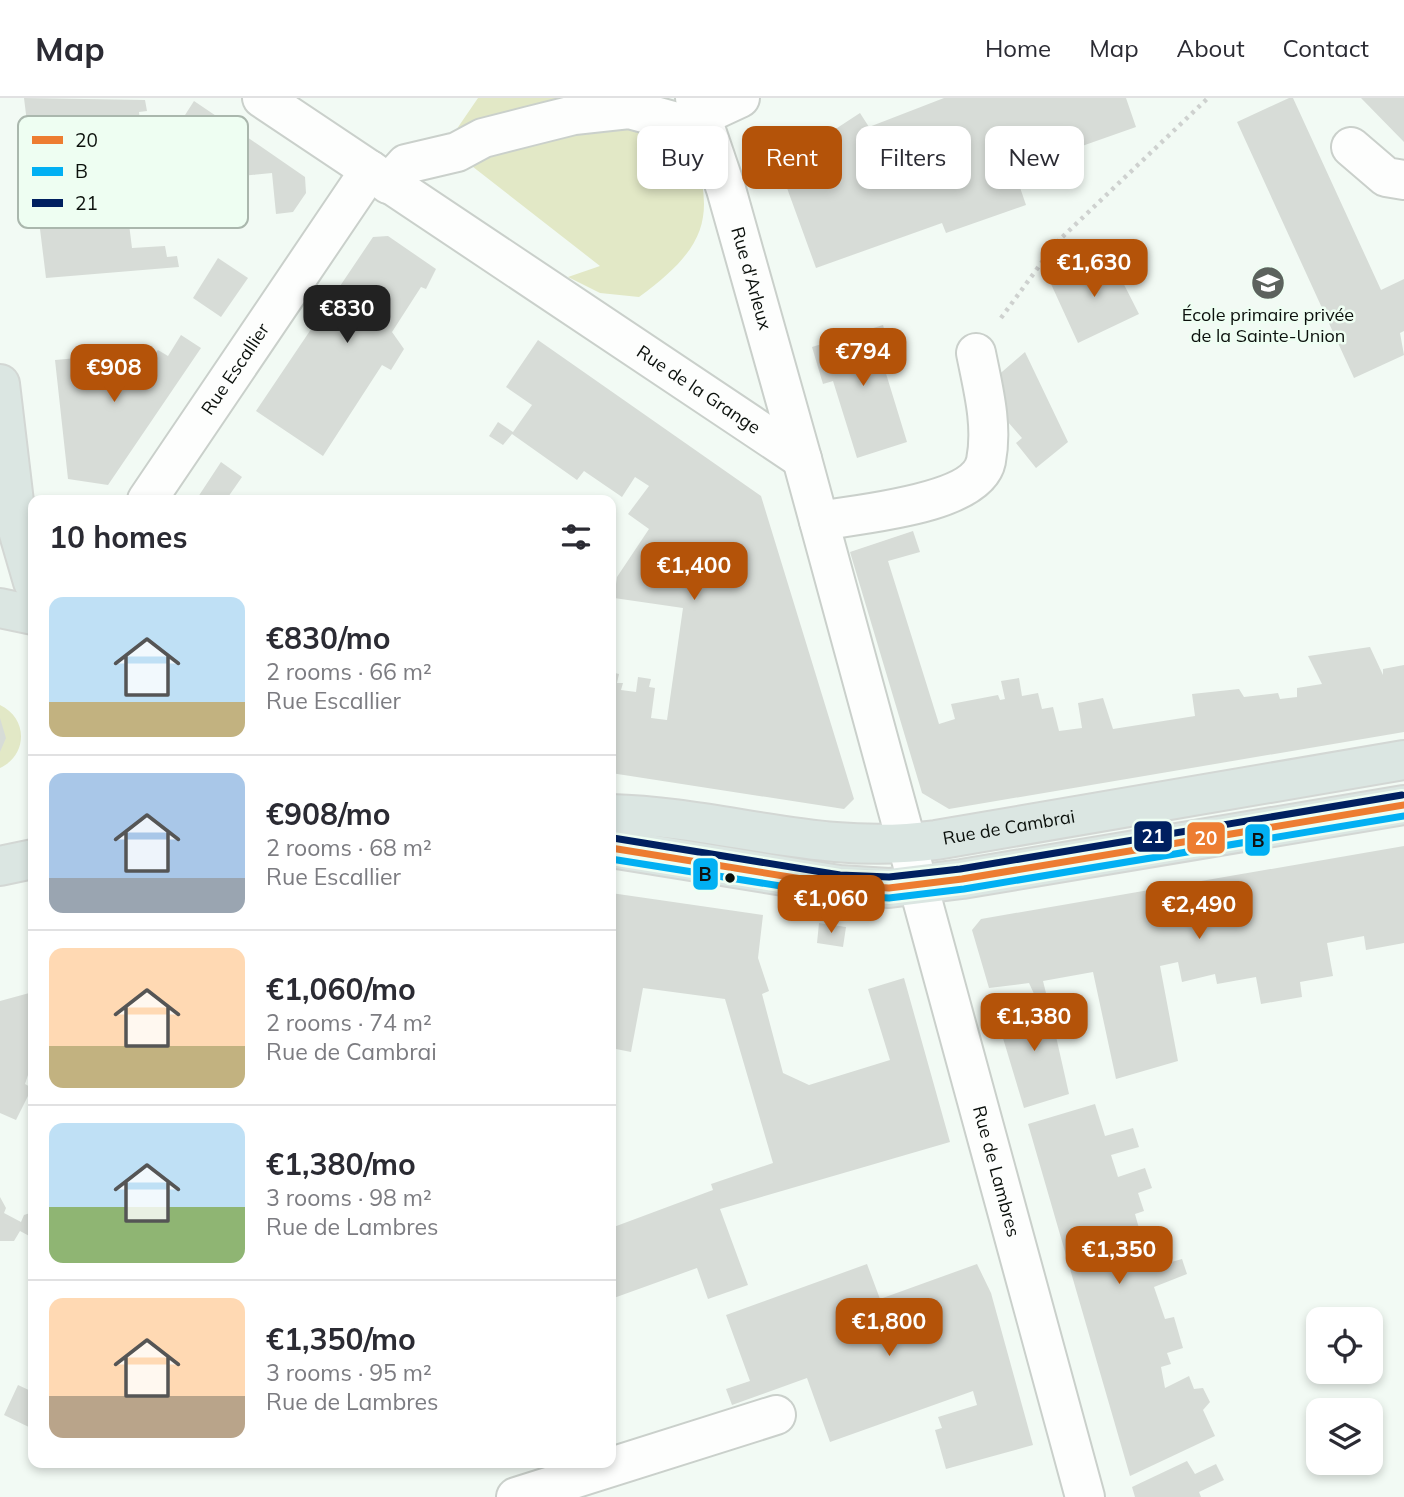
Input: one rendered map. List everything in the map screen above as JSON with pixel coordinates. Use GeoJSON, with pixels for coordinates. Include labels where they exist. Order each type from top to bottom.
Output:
{"type":"FeatureCollection","features":[{"type":"Feature","properties":{"kind":"main road"},"geometry":{"type":"LineString","coordinates":[[0,384],[17,527],[28,565]]}},
{"type":"Feature","properties":{"kind":"main road"},"geometry":{"type":"LineString","coordinates":[[0,608],[28,614]]}},
{"type":"Feature","properties":{"kind":"main road","name":"Rue de Cambrai"},"geometry":{"type":"LineString","coordinates":[[616,814],[822,843],[908,844],[1404,760]]}},
{"type":"Feature","properties":{"kind":"main road"},"geometry":{"type":"LineString","coordinates":[[616,849],[839,885],[919,886],[1404,805]]}},
{"type":"Feature","properties":{"kind":"street","name":"Rue de la Grange"},"geometry":{"type":"LineString","coordinates":[[262,98],[802,459]]}},
{"type":"Feature","properties":{"kind":"street","name":"Rue Escallier"},"geometry":{"type":"LineString","coordinates":[[151,495],[379,177],[406,164],[457,152],[483,138],[574,115],[629,109],[684,124],[699,107],[740,98]]}},
{"type":"Feature","properties":{"kind":"street","name":"Rue d'Arleux"},"geometry":{"type":"LineString","coordinates":[[699,107],[802,459]]}},
{"type":"Feature","properties":{"kind":"street"},"geometry":{"type":"LineString","coordinates":[[1351,147],[1386,177],[1404,180]]}},
{"type":"Feature","properties":{"kind":"street"},"geometry":{"type":"LineString","coordinates":[[819,521],[932,500],[971,484],[986,463],[989,414],[976,353]]}},
{"type":"Feature","properties":{"kind":"street"},"geometry":{"type":"LineString","coordinates":[[802,459],[908,844]]}},
{"type":"Feature","properties":{"kind":"street","name":"Rue de Lambres"},"geometry":{"type":"LineString","coordinates":[[908,844],[1086,1497]]}},
{"type":"Feature","properties":{"kind":"street"},"geometry":{"type":"LineString","coordinates":[[616,1466],[776,1416]]}},
{"type":"Feature","properties":{"kind":"street"},"geometry":{"type":"LineString","coordinates":[[516,1497],[609,1468]]}},
{"type":"Feature","properties":{"kind":"path"},"geometry":{"type":"LineString","coordinates":[[976,353],[1056,243],[1208,98]]}},
{"type":"Feature","properties":{"kind":"green space"},"geometry":{"type":"Polygon","coordinates":[[[478,98],[643,98],[683,109],[688,126],[637,126],[637,189],[702,189],[703,214],[698,234],[686,254],[667,275],[639,297],[600,293],[568,277],[600,266],[468,163],[452,136],[478,98]]]}},
{"type":"Feature","properties":{"kind":"green space"},"geometry":{"type":"Polygon","coordinates":[[[0,705],[16,719],[21,736],[16,754],[0,768],[0,705]]]}},
{"type":"Feature","properties":{"kind":"building"},"geometry":{"type":"Polygon","coordinates":[[[24,98],[145,100],[147,111],[139,112],[139,116],[26,116],[24,98]]]}},
{"type":"Feature","properties":{"kind":"building"},"geometry":{"type":"Polygon","coordinates":[[[944,98],[1126,98],[1136,127],[1084,145],[1084,126],[985,126],[985,189],[1021,189],[1026,205],[946,233],[942,223],[816,268],[787,189],[842,189],[840,126],[860,113],[868,126],[856,126],[856,189],[971,189],[971,126],[872,126],[944,98]]]}},
{"type":"Feature","properties":{"kind":"building"},"geometry":{"type":"Polygon","coordinates":[[[1293,98],[1381,290],[1404,279],[1404,331],[1400,333],[1404,355],[1354,378],[1237,122],[1293,98]]]}},
{"type":"Feature","properties":{"kind":"building"},"geometry":{"type":"Polygon","coordinates":[[[1361,98],[1404,98],[1404,142],[1361,98]]]}},
{"type":"Feature","properties":{"kind":"building"},"geometry":{"type":"Polygon","coordinates":[[[194,101],[216,116],[184,116],[194,101]]]}},
{"type":"Feature","properties":{"kind":"building"},"geometry":{"type":"Polygon","coordinates":[[[248,138],[305,177],[306,193],[293,212],[276,214],[272,173],[248,175],[248,138]]]}},
{"type":"Feature","properties":{"kind":"building"},"geometry":{"type":"Polygon","coordinates":[[[40,228],[130,228],[132,248],[165,246],[167,257],[177,256],[179,267],[46,278],[40,228]]]}},
{"type":"Feature","properties":{"kind":"building"},"geometry":{"type":"Polygon","coordinates":[[[388,236],[436,269],[426,289],[421,287],[392,332],[404,349],[391,370],[382,365],[323,456],[256,411],[373,237],[388,236]]]}},
{"type":"Feature","properties":{"kind":"building"},"geometry":{"type":"Polygon","coordinates":[[[1109,255],[1139,314],[1078,343],[1051,284],[1109,255]]]}},
{"type":"Feature","properties":{"kind":"building"},"geometry":{"type":"Polygon","coordinates":[[[218,258],[248,278],[221,317],[193,298],[218,258]]]}},
{"type":"Feature","properties":{"kind":"building"},"geometry":{"type":"Polygon","coordinates":[[[883,325],[894,363],[884,367],[907,442],[857,458],[833,381],[823,384],[812,347],[883,325]]]}},
{"type":"Feature","properties":{"kind":"building"},"geometry":{"type":"Polygon","coordinates":[[[181,335],[201,348],[108,485],[68,479],[55,360],[100,356],[100,344],[122,345],[151,357],[158,350],[168,356],[181,335]]]}},
{"type":"Feature","properties":{"kind":"building"},"geometry":{"type":"Polygon","coordinates":[[[538,340],[761,496],[854,799],[844,809],[616,774],[616,673],[619,674],[617,683],[623,683],[621,690],[636,692],[638,677],[651,679],[649,687],[655,688],[651,718],[667,720],[683,608],[616,598],[617,577],[649,529],[628,514],[649,486],[635,477],[622,497],[584,471],[577,480],[512,434],[503,445],[489,436],[498,422],[513,432],[532,405],[506,387],[538,340]]]}},
{"type":"Feature","properties":{"kind":"building"},"geometry":{"type":"Polygon","coordinates":[[[1025,352],[1068,442],[1036,468],[1016,443],[1022,438],[1001,414],[1007,408],[988,384],[1025,352]]]}},
{"type":"Feature","properties":{"kind":"building"},"geometry":{"type":"Polygon","coordinates":[[[221,462],[242,477],[229,495],[199,495],[221,462]]]}},
{"type":"Feature","properties":{"kind":"building"},"geometry":{"type":"Polygon","coordinates":[[[913,531],[920,552],[888,561],[939,724],[955,719],[951,704],[998,695],[1000,700],[1005,699],[1001,681],[1019,678],[1022,696],[1038,693],[1042,709],[1053,707],[1059,731],[1082,728],[1078,703],[1103,698],[1113,729],[1195,716],[1192,694],[1239,689],[1244,697],[1278,693],[1280,699],[1297,697],[1297,688],[1322,684],[1308,656],[1370,647],[1383,675],[1383,669],[1404,665],[1404,732],[949,809],[922,793],[850,552],[913,531]]]}},
{"type":"Feature","properties":{"kind":"building"},"geometry":{"type":"Polygon","coordinates":[[[0,718],[6,738],[0,752],[0,718]]]}},
{"type":"Feature","properties":{"kind":"building"},"geometry":{"type":"Polygon","coordinates":[[[1404,846],[1404,943],[1366,950],[1364,936],[1327,943],[1333,976],[1300,982],[1302,997],[1261,1004],[1256,977],[1217,984],[1215,974],[1182,982],[1178,962],[1160,966],[1178,1061],[1116,1079],[1093,972],[1043,981],[1046,993],[1035,996],[1029,983],[989,988],[972,930],[981,919],[1404,846]]]}},
{"type":"Feature","properties":{"kind":"building"},"geometry":{"type":"Polygon","coordinates":[[[616,894],[763,915],[758,958],[769,991],[762,994],[783,1073],[809,1085],[890,1060],[868,989],[904,978],[950,1142],[720,1209],[748,1285],[708,1299],[697,1268],[616,1297],[616,1226],[713,1190],[711,1184],[773,1163],[725,999],[643,988],[631,1052],[616,1049],[616,894]]]}},
{"type":"Feature","properties":{"kind":"building"},"geometry":{"type":"Polygon","coordinates":[[[819,923],[846,927],[843,947],[817,943],[819,923]]]}},
{"type":"Feature","properties":{"kind":"building"},"geometry":{"type":"Polygon","coordinates":[[[28,993],[28,1075],[25,1084],[28,1086],[28,1096],[16,1120],[0,1113],[0,1001],[28,993]]]}},
{"type":"Feature","properties":{"kind":"building"},"geometry":{"type":"Polygon","coordinates":[[[1048,1001],[1069,1094],[1024,1108],[996,1015],[1048,1001]]]}},
{"type":"Feature","properties":{"kind":"building"},"geometry":{"type":"Polygon","coordinates":[[[1095,1104],[1105,1136],[1133,1128],[1139,1147],[1111,1155],[1118,1177],[1145,1168],[1152,1188],[1138,1193],[1144,1211],[1135,1214],[1150,1268],[1182,1259],[1187,1274],[1154,1287],[1165,1319],[1174,1317],[1183,1348],[1167,1353],[1171,1364],[1161,1367],[1165,1388],[1189,1376],[1194,1389],[1203,1388],[1210,1402],[1203,1410],[1215,1436],[1130,1476],[1028,1124],[1095,1104]]]}},
{"type":"Feature","properties":{"kind":"building"},"geometry":{"type":"Polygon","coordinates":[[[0,1197],[6,1208],[4,1213],[21,1222],[24,1215],[28,1214],[28,1235],[20,1231],[14,1241],[0,1241],[0,1197]]]}},
{"type":"Feature","properties":{"kind":"building"},"geometry":{"type":"Polygon","coordinates":[[[867,1264],[880,1299],[977,1264],[991,1293],[1033,1445],[946,1469],[935,1430],[942,1428],[938,1417],[977,1405],[973,1391],[830,1442],[807,1378],[732,1405],[726,1389],[750,1381],[726,1315],[867,1264]]]}},
{"type":"Feature","properties":{"kind":"building"},"geometry":{"type":"Polygon","coordinates":[[[18,1385],[28,1390],[28,1427],[4,1415],[18,1385]]]}},
{"type":"Feature","properties":{"kind":"building"},"geometry":{"type":"Polygon","coordinates":[[[1187,1461],[1195,1474],[1216,1464],[1224,1480],[1199,1492],[1201,1497],[1135,1497],[1132,1487],[1187,1461]]]}},
{"type":"Feature","properties":{"kind":"transit line","name":"21"},"geometry":{"type":"LineString","coordinates":[[616,838],[840,875],[889,877],[960,869],[1402,795]]}},
{"type":"Feature","properties":{"kind":"transit line","name":"20"},"geometry":{"type":"LineString","coordinates":[[616,849],[839,885],[889,888],[962,879],[1404,805]]}},
{"type":"Feature","properties":{"kind":"transit line","name":"B"},"geometry":{"type":"LineString","coordinates":[[616,860],[837,895],[889,898],[964,889],[1404,816]]}},
{"type":"Feature","properties":{"kind":"place","name":"École primaire privée de la Sainte-Union"},"geometry":{"type":"Point","coordinates":[1268,283]}}]}
